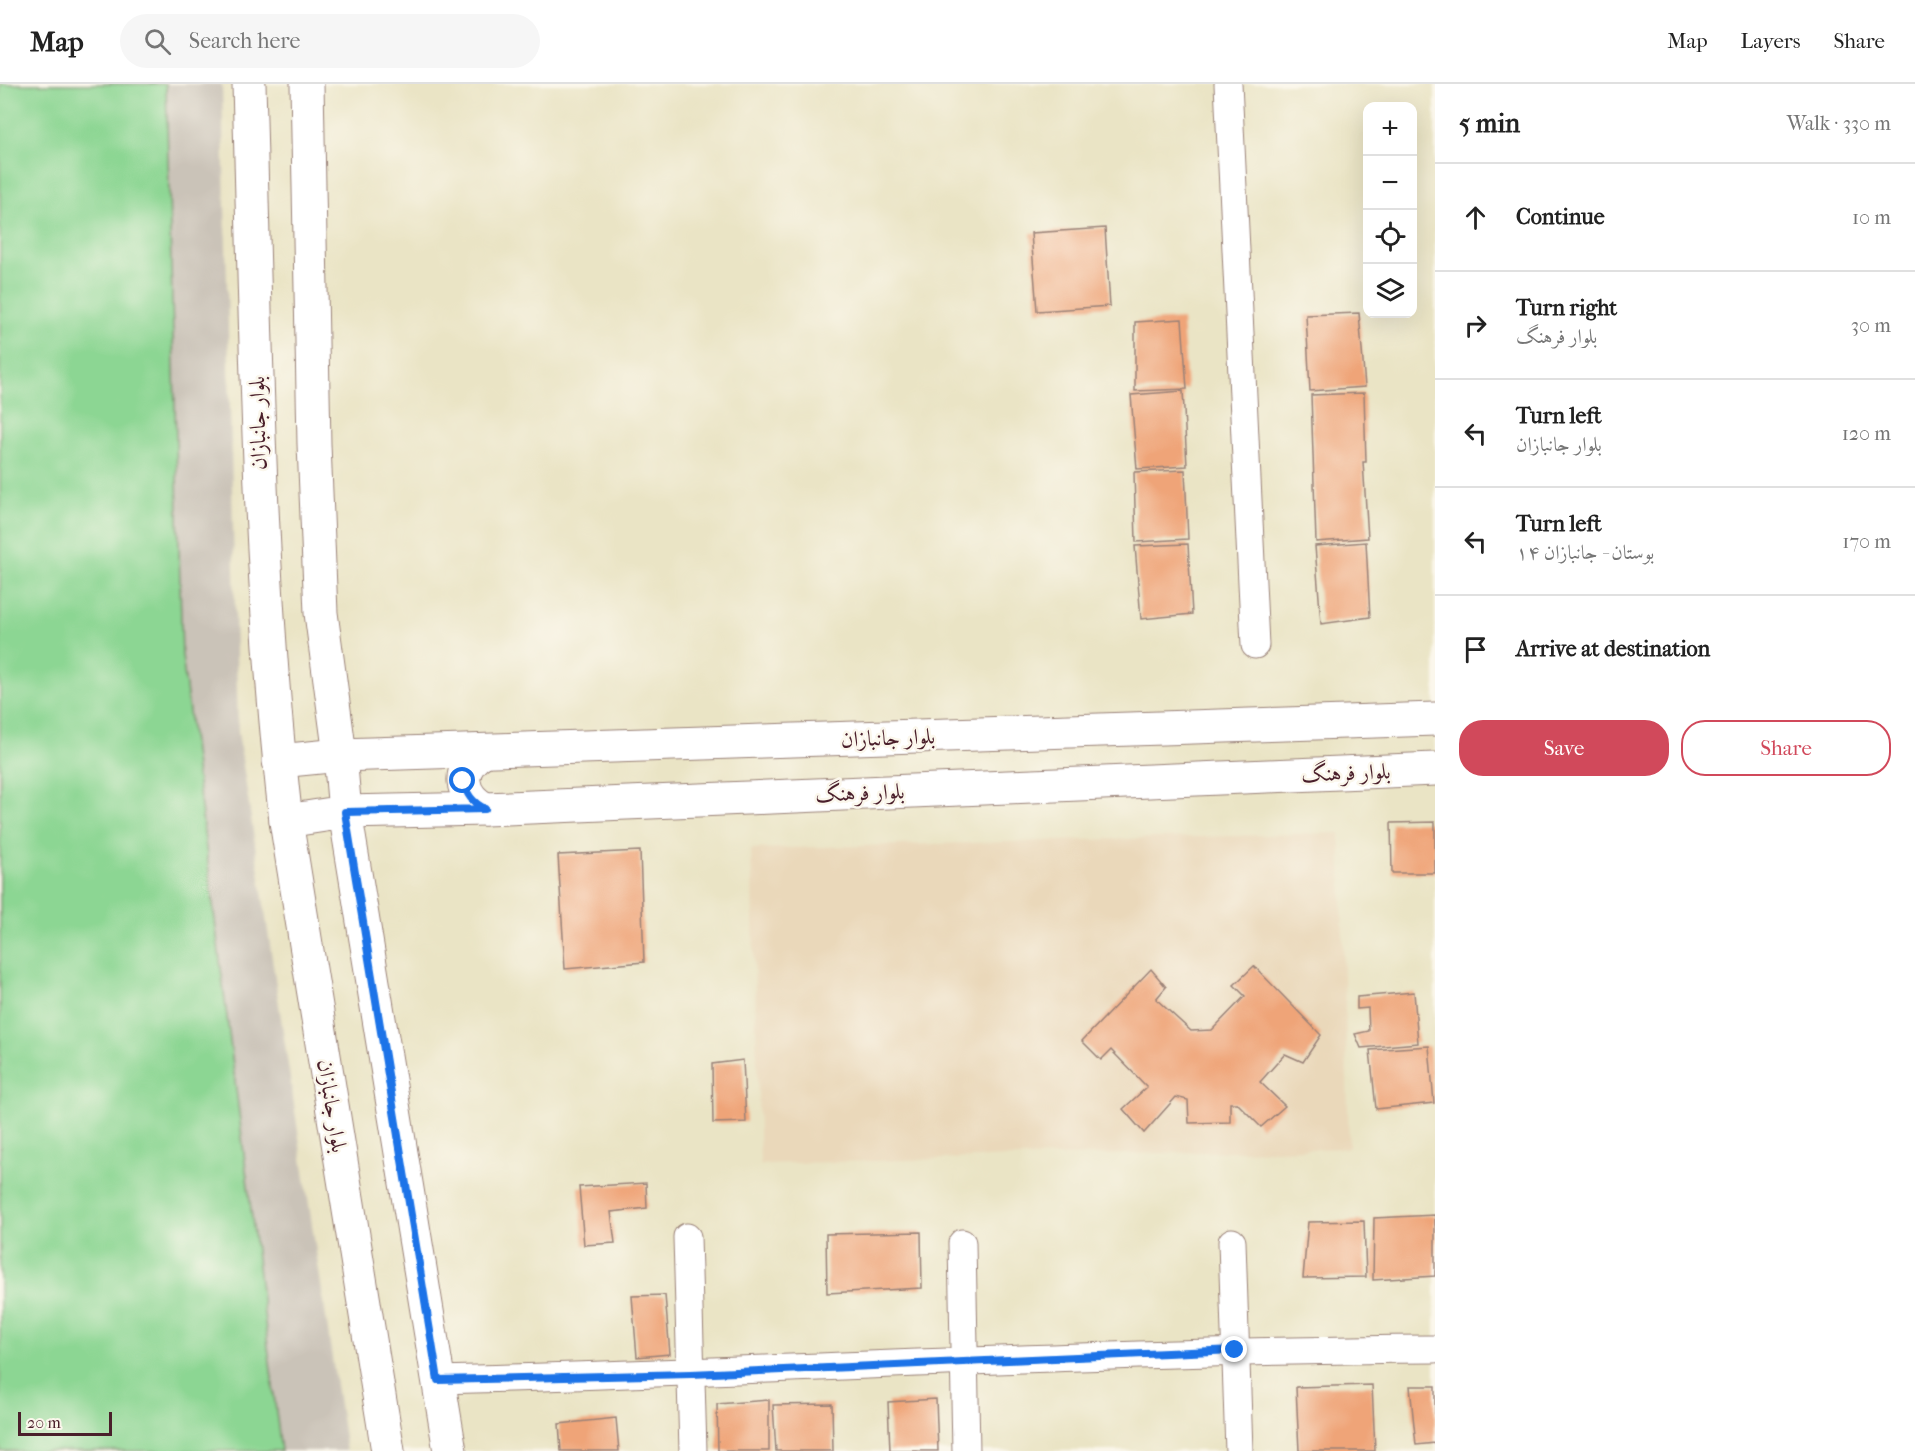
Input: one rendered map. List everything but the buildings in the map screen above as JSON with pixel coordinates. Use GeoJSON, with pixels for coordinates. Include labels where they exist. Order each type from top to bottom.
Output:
{"type":"FeatureCollection","features":[{"type":"Feature","properties":{"kind":"street","name":"بلوار جانبازان"},"geometry":{"type":"LineString","coordinates":[[249,84],[260,491],[279,761],[286,822],[388,1451]]}},
{"type":"Feature","properties":{"kind":"street"},"geometry":{"type":"LineString","coordinates":[[307,84],[314,444],[321,613],[340,755],[345,812],[450,1451]]}},
{"type":"Feature","properties":{"kind":"street"},"geometry":{"type":"LineString","coordinates":[[1228,84],[1255,645]]}},
{"type":"Feature","properties":{"kind":"street","name":"بلوار جانبازان"},"geometry":{"type":"LineString","coordinates":[[279,761],[340,755],[1435,719]]}},
{"type":"Feature","properties":{"kind":"street"},"geometry":{"type":"LineString","coordinates":[[482,752],[468,764],[463,781],[466,793],[474,803],[485,809]]}},
{"type":"Feature","properties":{"kind":"street","name":"بلوار فرهنگ"},"geometry":{"type":"LineString","coordinates":[[286,822],[345,812],[485,809],[1435,769]]}},
{"type":"Feature","properties":{"kind":"street"},"geometry":{"type":"LineString","coordinates":[[687,1238],[693,1451]]}},
{"type":"Feature","properties":{"kind":"street"},"geometry":{"type":"LineString","coordinates":[[1232,1242],[1239,1451]]}},
{"type":"Feature","properties":{"kind":"street"},"geometry":{"type":"LineString","coordinates":[[962,1243],[966,1451]]}},
{"type":"Feature","properties":{"kind":"street"},"geometry":{"type":"LineString","coordinates":[[438,1380],[691,1374],[1235,1350],[1435,1349]]}},
{"type":"Feature","properties":{"kind":"shaded area"},"geometry":{"type":"Polygon","coordinates":[[[0,84],[222,84],[238,732],[346,1451],[0,1451],[0,84]]]}},
{"type":"Feature","properties":{"kind":"shaded area"},"geometry":{"type":"Polygon","coordinates":[[[1340,833],[1349,1148],[760,1164],[751,849],[1340,833]]]}},
{"type":"Feature","properties":{"kind":"green space"},"geometry":{"type":"Polygon","coordinates":[[[0,84],[166,84],[182,655],[281,1451],[0,1451],[0,84]]]}},
{"type":"Feature","properties":{"kind":"route"},"geometry":{"type":"LineString","coordinates":[[463,781],[466,793],[474,803],[485,809],[345,812],[438,1380],[691,1374],[1235,1350]]}}]}
